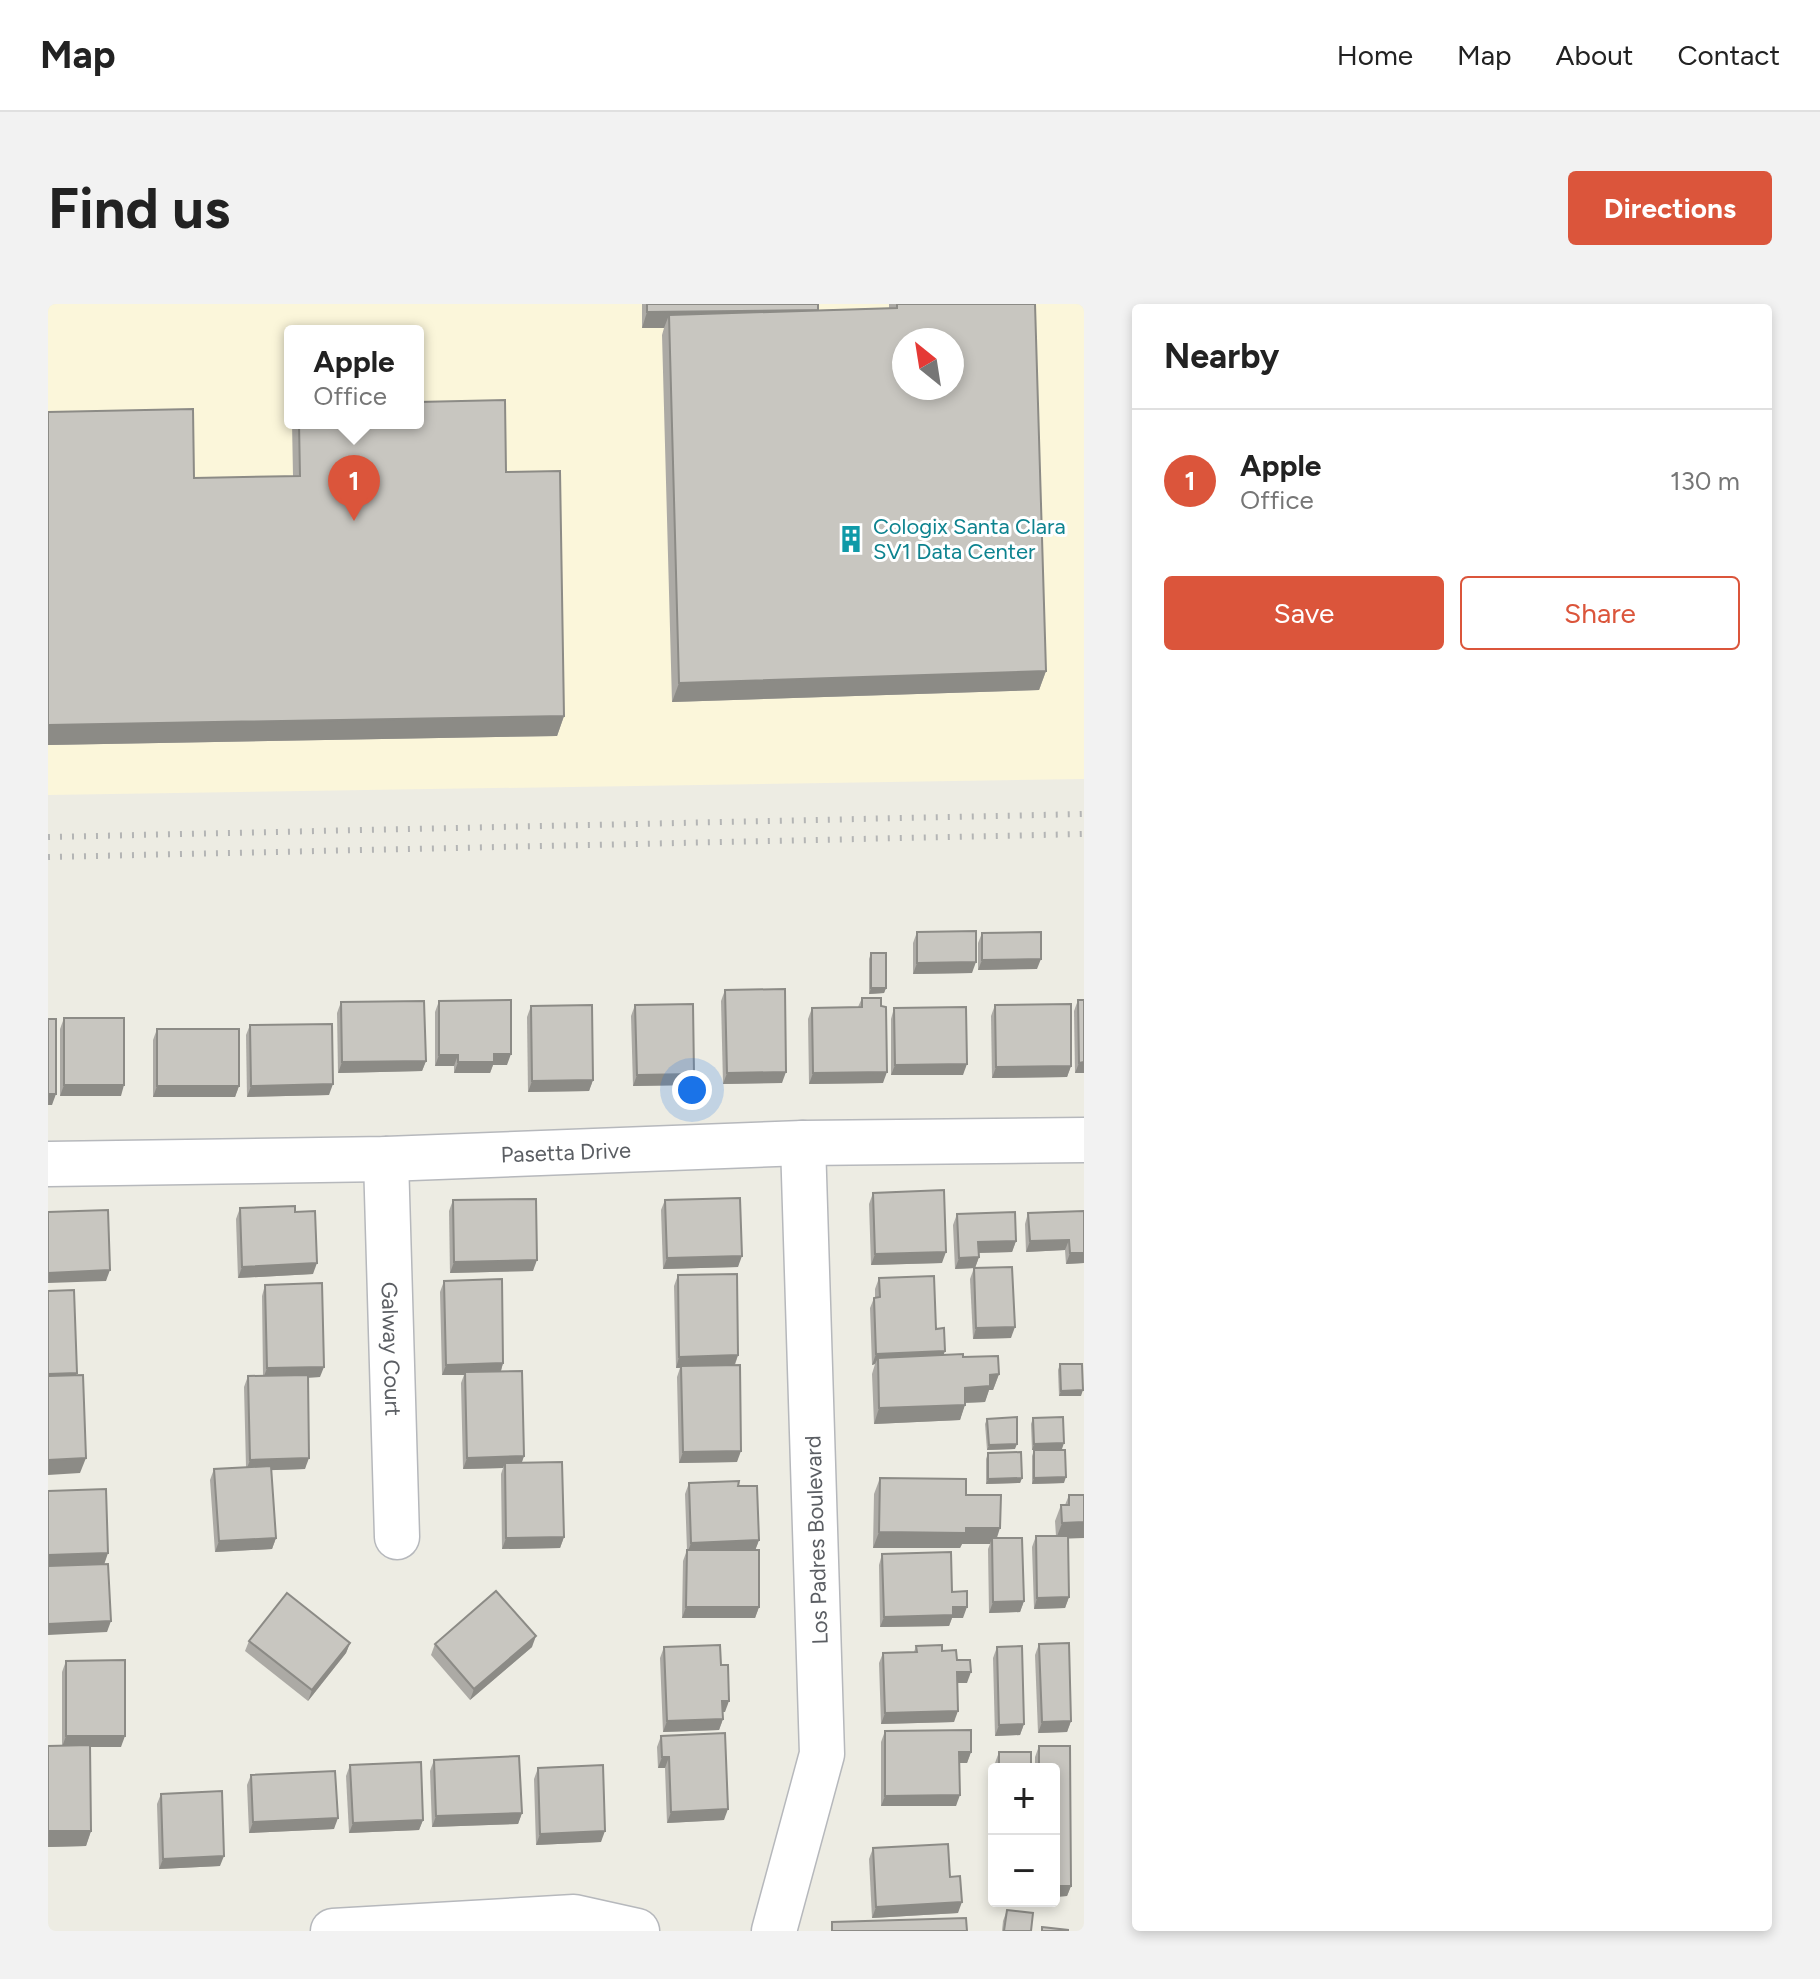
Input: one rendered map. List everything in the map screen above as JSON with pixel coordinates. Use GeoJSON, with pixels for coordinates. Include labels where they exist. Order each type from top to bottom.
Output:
{"type":"FeatureCollection","features":[{"type":"Feature","properties":{"kind":"street","name":"Pasetta Drive"},"geometry":{"type":"LineString","coordinates":[[48,1164],[386,1159],[803,1143],[1084,1140]]}},
{"type":"Feature","properties":{"kind":"street","name":"Los Padres Boulevard"},"geometry":{"type":"LineString","coordinates":[[774,1931],[822,1754],[803,1143]]}},
{"type":"Feature","properties":{"kind":"street","name":"Galway Court"},"geometry":{"type":"LineString","coordinates":[[386,1159],[397,1537]]}},
{"type":"Feature","properties":{"kind":"street"},"geometry":{"type":"LineString","coordinates":[[333,1931],[574,1917],[637,1931]]}},
{"type":"Feature","properties":{"kind":"shaded area"},"geometry":{"type":"Polygon","coordinates":[[[48,304],[1084,304],[1084,779],[48,795],[48,304]]]}},
{"type":"Feature","properties":{"kind":"building"},"geometry":{"type":"Polygon","coordinates":[[[647,304],[818,304],[818,310],[647,312],[647,304]]]}},
{"type":"Feature","properties":{"kind":"building","name":"Cologix Santa Clara SV1 Data Center"},"geometry":{"type":"Polygon","coordinates":[[[897,304],[1035,304],[1046,671],[679,683],[669,315],[897,308],[897,304]]]}},
{"type":"Feature","properties":{"kind":"building"},"geometry":{"type":"Polygon","coordinates":[[[505,400],[506,472],[560,471],[564,716],[48,725],[48,412],[193,409],[194,478],[300,476],[299,429],[424,429],[424,402],[505,400]]]}},
{"type":"Feature","properties":{"kind":"building"},"geometry":{"type":"Polygon","coordinates":[[[976,931],[976,962],[917,963],[917,932],[976,931]]]}},
{"type":"Feature","properties":{"kind":"building"},"geometry":{"type":"Polygon","coordinates":[[[1041,932],[1041,959],[982,960],[982,933],[1041,932]]]}},
{"type":"Feature","properties":{"kind":"building"},"geometry":{"type":"Polygon","coordinates":[[[871,953],[886,953],[886,988],[871,988],[871,953]]]}},
{"type":"Feature","properties":{"kind":"building"},"geometry":{"type":"Polygon","coordinates":[[[785,989],[786,1072],[727,1073],[725,990],[785,989]]]}},
{"type":"Feature","properties":{"kind":"building"},"geometry":{"type":"Polygon","coordinates":[[[862,998],[881,998],[881,1006],[886,1007],[887,1072],[813,1073],[812,1008],[862,1007],[862,998]]]}},
{"type":"Feature","properties":{"kind":"building"},"geometry":{"type":"Polygon","coordinates":[[[511,1000],[511,1054],[494,1054],[494,1062],[458,1062],[458,1055],[439,1055],[439,1001],[511,1000]]]}},
{"type":"Feature","properties":{"kind":"building"},"geometry":{"type":"Polygon","coordinates":[[[1078,1000],[1084,1000],[1084,1062],[1079,1063],[1078,1000]]]}},
{"type":"Feature","properties":{"kind":"building"},"geometry":{"type":"Polygon","coordinates":[[[424,1001],[426,1061],[342,1062],[341,1002],[424,1001]]]}},
{"type":"Feature","properties":{"kind":"building"},"geometry":{"type":"Polygon","coordinates":[[[693,1004],[694,1074],[637,1075],[635,1005],[693,1004]]]}},
{"type":"Feature","properties":{"kind":"building"},"geometry":{"type":"Polygon","coordinates":[[[1071,1004],[1071,1066],[996,1067],[995,1005],[1071,1004]]]}},
{"type":"Feature","properties":{"kind":"building"},"geometry":{"type":"Polygon","coordinates":[[[592,1005],[593,1080],[532,1081],[531,1006],[592,1005]]]}},
{"type":"Feature","properties":{"kind":"building"},"geometry":{"type":"Polygon","coordinates":[[[966,1007],[967,1064],[895,1065],[894,1008],[966,1007]]]}},
{"type":"Feature","properties":{"kind":"building"},"geometry":{"type":"Polygon","coordinates":[[[64,1018],[124,1018],[124,1085],[64,1085],[64,1018]]]}},
{"type":"Feature","properties":{"kind":"building"},"geometry":{"type":"Polygon","coordinates":[[[48,1019],[56,1019],[56,1094],[48,1094],[48,1019]]]}},
{"type":"Feature","properties":{"kind":"building"},"geometry":{"type":"Polygon","coordinates":[[[332,1024],[333,1084],[251,1086],[250,1025],[332,1024]]]}},
{"type":"Feature","properties":{"kind":"building"},"geometry":{"type":"Polygon","coordinates":[[[157,1029],[239,1029],[239,1086],[157,1086],[157,1029]]]}},
{"type":"Feature","properties":{"kind":"building"},"geometry":{"type":"Polygon","coordinates":[[[944,1190],[946,1252],[875,1254],[873,1193],[944,1190]]]}},
{"type":"Feature","properties":{"kind":"building"},"geometry":{"type":"Polygon","coordinates":[[[740,1198],[742,1256],[667,1258],[665,1200],[740,1198]]]}},
{"type":"Feature","properties":{"kind":"building"},"geometry":{"type":"Polygon","coordinates":[[[536,1199],[537,1260],[454,1262],[453,1200],[536,1199]]]}},
{"type":"Feature","properties":{"kind":"building"},"geometry":{"type":"Polygon","coordinates":[[[295,1206],[295,1212],[315,1211],[317,1263],[242,1267],[240,1208],[295,1206]]]}},
{"type":"Feature","properties":{"kind":"building"},"geometry":{"type":"Polygon","coordinates":[[[108,1210],[110,1270],[48,1273],[48,1212],[108,1210]]]}},
{"type":"Feature","properties":{"kind":"building"},"geometry":{"type":"Polygon","coordinates":[[[1084,1211],[1084,1253],[1070,1253],[1069,1240],[1030,1241],[1028,1213],[1084,1211]]]}},
{"type":"Feature","properties":{"kind":"building"},"geometry":{"type":"Polygon","coordinates":[[[1015,1212],[1016,1241],[978,1242],[979,1257],[959,1258],[957,1214],[1015,1212]]]}},
{"type":"Feature","properties":{"kind":"building"},"geometry":{"type":"Polygon","coordinates":[[[1012,1267],[1015,1327],[976,1328],[974,1268],[1012,1267]]]}},
{"type":"Feature","properties":{"kind":"building"},"geometry":{"type":"Polygon","coordinates":[[[737,1274],[738,1355],[679,1357],[678,1275],[737,1274]]]}},
{"type":"Feature","properties":{"kind":"building"},"geometry":{"type":"Polygon","coordinates":[[[934,1276],[936,1329],[944,1328],[945,1351],[876,1354],[874,1298],[880,1297],[879,1278],[934,1276]]]}},
{"type":"Feature","properties":{"kind":"building"},"geometry":{"type":"Polygon","coordinates":[[[502,1279],[503,1363],[446,1365],[444,1281],[502,1279]]]}},
{"type":"Feature","properties":{"kind":"building"},"geometry":{"type":"Polygon","coordinates":[[[322,1283],[324,1367],[267,1368],[265,1285],[322,1283]]]}},
{"type":"Feature","properties":{"kind":"building"},"geometry":{"type":"Polygon","coordinates":[[[74,1290],[77,1373],[48,1374],[48,1291],[74,1290]]]}},
{"type":"Feature","properties":{"kind":"building"},"geometry":{"type":"Polygon","coordinates":[[[963,1354],[963,1357],[998,1356],[999,1374],[990,1375],[990,1386],[965,1388],[965,1405],[879,1408],[878,1358],[963,1354]]]}},
{"type":"Feature","properties":{"kind":"building"},"geometry":{"type":"Polygon","coordinates":[[[1060,1364],[1082,1364],[1083,1390],[1061,1391],[1060,1364]]]}},
{"type":"Feature","properties":{"kind":"building"},"geometry":{"type":"Polygon","coordinates":[[[740,1365],[741,1451],[683,1452],[681,1366],[740,1365]]]}},
{"type":"Feature","properties":{"kind":"building"},"geometry":{"type":"Polygon","coordinates":[[[522,1371],[524,1456],[467,1458],[465,1372],[522,1371]]]}},
{"type":"Feature","properties":{"kind":"building"},"geometry":{"type":"Polygon","coordinates":[[[83,1375],[86,1458],[48,1460],[48,1376],[83,1375]]]}},
{"type":"Feature","properties":{"kind":"building"},"geometry":{"type":"Polygon","coordinates":[[[308,1375],[309,1458],[250,1460],[248,1376],[308,1375]]]}},
{"type":"Feature","properties":{"kind":"building"},"geometry":{"type":"Polygon","coordinates":[[[1017,1417],[1017,1444],[989,1445],[987,1419],[1017,1417]]]}},
{"type":"Feature","properties":{"kind":"building"},"geometry":{"type":"Polygon","coordinates":[[[1063,1417],[1064,1443],[1034,1444],[1033,1418],[1063,1417]]]}},
{"type":"Feature","properties":{"kind":"building"},"geometry":{"type":"Polygon","coordinates":[[[1034,1450],[1065,1450],[1066,1477],[1034,1478],[1034,1450]]]}},
{"type":"Feature","properties":{"kind":"building"},"geometry":{"type":"Polygon","coordinates":[[[1021,1452],[1022,1478],[988,1479],[988,1453],[1021,1452]]]}},
{"type":"Feature","properties":{"kind":"building"},"geometry":{"type":"Polygon","coordinates":[[[562,1462],[564,1537],[506,1538],[505,1463],[562,1462]]]}},
{"type":"Feature","properties":{"kind":"building"},"geometry":{"type":"Polygon","coordinates":[[[271,1466],[276,1538],[219,1541],[214,1469],[271,1466]]]}},
{"type":"Feature","properties":{"kind":"building"},"geometry":{"type":"Polygon","coordinates":[[[880,1478],[966,1479],[966,1495],[1001,1495],[1000,1528],[966,1528],[966,1533],[879,1532],[880,1478]]]}},
{"type":"Feature","properties":{"kind":"building"},"geometry":{"type":"Polygon","coordinates":[[[739,1481],[738,1486],[757,1486],[759,1540],[691,1543],[689,1483],[739,1481]]]}},
{"type":"Feature","properties":{"kind":"building"},"geometry":{"type":"Polygon","coordinates":[[[106,1489],[108,1553],[48,1555],[48,1491],[106,1489]]]}},
{"type":"Feature","properties":{"kind":"building"},"geometry":{"type":"Polygon","coordinates":[[[1069,1495],[1084,1495],[1084,1522],[1062,1523],[1061,1505],[1069,1505],[1069,1495]]]}},
{"type":"Feature","properties":{"kind":"building"},"geometry":{"type":"Polygon","coordinates":[[[1036,1536],[1068,1536],[1069,1597],[1037,1598],[1036,1536]]]}},
{"type":"Feature","properties":{"kind":"building"},"geometry":{"type":"Polygon","coordinates":[[[992,1538],[1022,1538],[1024,1601],[993,1602],[992,1538]]]}},
{"type":"Feature","properties":{"kind":"building"},"geometry":{"type":"Polygon","coordinates":[[[687,1550],[759,1550],[759,1607],[686,1607],[687,1550]]]}},
{"type":"Feature","properties":{"kind":"building"},"geometry":{"type":"Polygon","coordinates":[[[951,1552],[952,1592],[967,1591],[967,1607],[953,1607],[953,1615],[884,1617],[882,1554],[951,1552]]]}},
{"type":"Feature","properties":{"kind":"building"},"geometry":{"type":"Polygon","coordinates":[[[108,1564],[111,1621],[48,1624],[48,1566],[108,1564]]]}},
{"type":"Feature","properties":{"kind":"building"},"geometry":{"type":"Polygon","coordinates":[[[496,1591],[536,1636],[474,1689],[435,1644],[496,1591]]]}},
{"type":"Feature","properties":{"kind":"building"},"geometry":{"type":"Polygon","coordinates":[[[287,1593],[350,1643],[312,1690],[249,1641],[287,1593]]]}},
{"type":"Feature","properties":{"kind":"building"},"geometry":{"type":"Polygon","coordinates":[[[1069,1643],[1071,1721],[1042,1722],[1039,1644],[1069,1643]]]}},
{"type":"Feature","properties":{"kind":"building"},"geometry":{"type":"Polygon","coordinates":[[[720,1645],[721,1665],[728,1665],[729,1701],[722,1701],[723,1719],[667,1721],[664,1647],[720,1645]]]}},
{"type":"Feature","properties":{"kind":"building"},"geometry":{"type":"Polygon","coordinates":[[[942,1645],[942,1651],[956,1650],[957,1660],[970,1660],[971,1672],[957,1672],[958,1711],[885,1713],[883,1653],[917,1652],[916,1646],[942,1645]]]}},
{"type":"Feature","properties":{"kind":"building"},"geometry":{"type":"Polygon","coordinates":[[[1022,1646],[1024,1724],[999,1725],[997,1647],[1022,1646]]]}},
{"type":"Feature","properties":{"kind":"building"},"geometry":{"type":"Polygon","coordinates":[[[125,1660],[125,1736],[66,1736],[66,1661],[125,1660]]]}},
{"type":"Feature","properties":{"kind":"building"},"geometry":{"type":"Polygon","coordinates":[[[971,1730],[971,1752],[959,1752],[960,1795],[885,1796],[885,1731],[971,1730]]]}},
{"type":"Feature","properties":{"kind":"building"},"geometry":{"type":"Polygon","coordinates":[[[725,1733],[728,1809],[671,1812],[669,1757],[662,1757],[661,1736],[725,1733]]]}},
{"type":"Feature","properties":{"kind":"building"},"geometry":{"type":"Polygon","coordinates":[[[90,1745],[91,1831],[48,1831],[48,1746],[90,1745]]]}},
{"type":"Feature","properties":{"kind":"building"},"geometry":{"type":"Polygon","coordinates":[[[1039,1746],[1070,1746],[1071,1886],[1060,1886],[1060,1763],[1039,1763],[1039,1746]]]}},
{"type":"Feature","properties":{"kind":"building"},"geometry":{"type":"Polygon","coordinates":[[[999,1752],[1031,1752],[1031,1763],[999,1763],[999,1752]]]}},
{"type":"Feature","properties":{"kind":"building"},"geometry":{"type":"Polygon","coordinates":[[[519,1756],[522,1813],[436,1816],[434,1760],[519,1756]]]}},
{"type":"Feature","properties":{"kind":"building"},"geometry":{"type":"Polygon","coordinates":[[[421,1762],[423,1820],[353,1823],[350,1765],[421,1762]]]}},
{"type":"Feature","properties":{"kind":"building"},"geometry":{"type":"Polygon","coordinates":[[[603,1765],[605,1831],[540,1834],[538,1768],[603,1765]]]}},
{"type":"Feature","properties":{"kind":"building"},"geometry":{"type":"Polygon","coordinates":[[[335,1771],[338,1818],[253,1822],[251,1775],[335,1771]]]}},
{"type":"Feature","properties":{"kind":"building"},"geometry":{"type":"Polygon","coordinates":[[[222,1791],[224,1856],[163,1859],[161,1794],[222,1791]]]}},
{"type":"Feature","properties":{"kind":"building"},"geometry":{"type":"Polygon","coordinates":[[[948,1844],[950,1877],[960,1876],[962,1902],[876,1907],[873,1848],[948,1844]]]}},
{"type":"Feature","properties":{"kind":"building"},"geometry":{"type":"Polygon","coordinates":[[[1007,1910],[1033,1913],[1031,1931],[1004,1931],[1007,1910]]]}},
{"type":"Feature","properties":{"kind":"building"},"geometry":{"type":"Polygon","coordinates":[[[966,1918],[967,1931],[832,1931],[832,1922],[966,1918]]]}},
{"type":"Feature","properties":{"kind":"building"},"geometry":{"type":"Polygon","coordinates":[[[1042,1927],[1068,1930],[1068,1931],[1042,1931],[1042,1927]]]}},
{"type":"Feature","properties":{"kind":"railway"},"geometry":{"type":"LineString","coordinates":[[48,837],[1084,814]]}},
{"type":"Feature","properties":{"kind":"railway"},"geometry":{"type":"LineString","coordinates":[[48,857],[1084,834]]}},
{"type":"Feature","properties":{"kind":"place","name":"Apple"},"geometry":{"type":"Point","coordinates":[354,521]}},
{"type":"Feature","properties":{"kind":"place","name":"Cologix Santa Clara SV1 Data Center"},"geometry":{"type":"Point","coordinates":[851,539]}}]}
